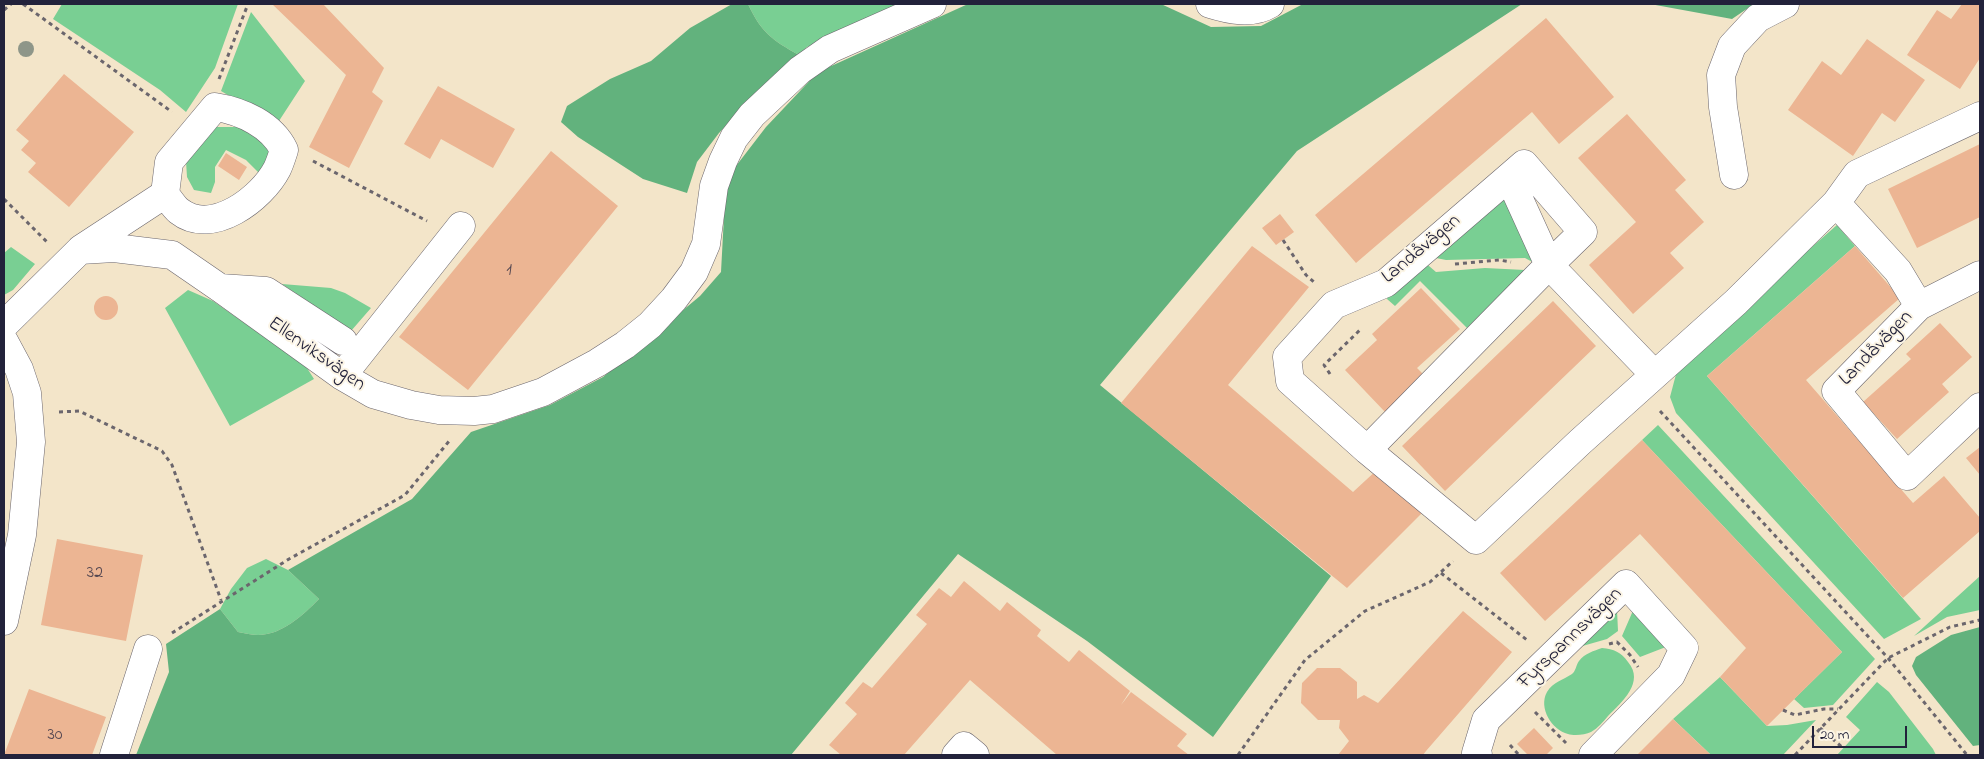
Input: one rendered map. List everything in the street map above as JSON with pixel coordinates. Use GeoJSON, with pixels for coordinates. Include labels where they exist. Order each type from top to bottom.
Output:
{"type":"FeatureCollection","features":[{"type":"Feature","properties":{"kind":"street","name":"Ellenviksvägen"},"geometry":{"type":"LineString","coordinates":[[80,250],[114,248],[172,255],[342,376],[373,394],[411,406],[439,410],[474,411],[493,409],[543,392],[597,363],[625,345],[650,325],[674,299],[694,272],[706,244],[714,186],[734,138],[752,116],[800,70],[830,49],[932,4]]}},
{"type":"Feature","properties":{"kind":"street"},"geometry":{"type":"LineString","coordinates":[[1210,4],[1237,11],[1270,4]]}},
{"type":"Feature","properties":{"kind":"street"},"geometry":{"type":"LineString","coordinates":[[1734,174],[1723,107],[1721,76],[1732,46],[1758,18],[1786,4]]}},
{"type":"Feature","properties":{"kind":"street"},"geometry":{"type":"LineString","coordinates":[[215,107],[232,109],[257,122],[278,138],[284,150],[277,169],[259,192],[239,209],[215,218],[196,219],[180,212],[165,194],[169,162],[215,107]]}},
{"type":"Feature","properties":{"kind":"street"},"geometry":{"type":"LineString","coordinates":[[1476,540],[1646,381],[1736,302],[1836,203],[1857,174],[1980,116]]}},
{"type":"Feature","properties":{"kind":"street","name":"Landåvägen"},"geometry":{"type":"LineString","coordinates":[[1476,540],[1367,450],[1290,381],[1287,357],[1334,305],[1386,283],[1524,164],[1583,232],[1546,268]]}},
{"type":"Feature","properties":{"kind":"street"},"geometry":{"type":"LineString","coordinates":[[1509,177],[1546,268],[1646,381]]}},
{"type":"Feature","properties":{"kind":"street"},"geometry":{"type":"LineString","coordinates":[[4,325],[80,250],[165,194]]}},
{"type":"Feature","properties":{"kind":"street","name":"Landåvägen"},"geometry":{"type":"LineString","coordinates":[[1836,203],[1898,271],[1919,306]]}},
{"type":"Feature","properties":{"kind":"street"},"geometry":{"type":"LineString","coordinates":[[172,255],[196,219]]}},
{"type":"Feature","properties":{"kind":"street"},"geometry":{"type":"LineString","coordinates":[[342,376],[457,230]]}},
{"type":"Feature","properties":{"kind":"street"},"geometry":{"type":"LineString","coordinates":[[1367,450],[1546,268]]}},
{"type":"Feature","properties":{"kind":"street","name":"Landåvägen"},"geometry":{"type":"LineString","coordinates":[[1980,275],[1919,306],[1836,391],[1907,476],[1980,406]]}},
{"type":"Feature","properties":{"kind":"street"},"geometry":{"type":"LineString","coordinates":[[220,288],[266,291],[343,342]]}},
{"type":"Feature","properties":{"kind":"street"},"geometry":{"type":"LineString","coordinates":[[4,342],[19,369],[27,392],[31,442],[22,535],[4,621]]}},
{"type":"Feature","properties":{"kind":"street","name":"Fyrspannsvägen"},"geometry":{"type":"LineString","coordinates":[[1478,755],[1476,753],[1486,720],[1626,584],[1684,648],[1671,675],[1601,747]]}},
{"type":"Feature","properties":{"kind":"street"},"geometry":{"type":"LineString","coordinates":[[114,755],[148,649]]}},
{"type":"Feature","properties":{"kind":"street"},"geometry":{"type":"LineString","coordinates":[[956,755],[964,746],[975,755]]}},
{"type":"Feature","properties":{"kind":"path"},"geometry":{"type":"LineString","coordinates":[[4,10],[11,4]]}},
{"type":"Feature","properties":{"kind":"path"},"geometry":{"type":"LineString","coordinates":[[23,4],[179,117]]}},
{"type":"Feature","properties":{"kind":"path"},"geometry":{"type":"LineString","coordinates":[[215,107],[218,81],[248,4]]}},
{"type":"Feature","properties":{"kind":"path"},"geometry":{"type":"LineString","coordinates":[[284,150],[302,155],[457,230]]}},
{"type":"Feature","properties":{"kind":"path"},"geometry":{"type":"LineString","coordinates":[[4,199],[53,248]]}},
{"type":"Feature","properties":{"kind":"path"},"geometry":{"type":"LineString","coordinates":[[1283,240],[1306,275],[1339,304]]}},
{"type":"Feature","properties":{"kind":"path"},"geometry":{"type":"LineString","coordinates":[[1420,254],[1435,264],[1460,264],[1499,260],[1546,268]]}},
{"type":"Feature","properties":{"kind":"path"},"geometry":{"type":"LineString","coordinates":[[1334,379],[1324,365],[1364,325]]}},
{"type":"Feature","properties":{"kind":"path"},"geometry":{"type":"LineString","coordinates":[[1646,381],[1888,658],[1967,755]]}},
{"type":"Feature","properties":{"kind":"path"},"geometry":{"type":"LineString","coordinates":[[51,412],[79,411],[162,451],[172,465],[221,600]]}},
{"type":"Feature","properties":{"kind":"path"},"geometry":{"type":"LineString","coordinates":[[148,649],[221,600],[289,559],[405,495],[474,411]]}},
{"type":"Feature","properties":{"kind":"path"},"geometry":{"type":"LineString","coordinates":[[1238,755],[1305,660],[1365,611],[1430,582],[1476,540]]}},
{"type":"Feature","properties":{"kind":"path"},"geometry":{"type":"LineString","coordinates":[[1441,573],[1550,658]]}},
{"type":"Feature","properties":{"kind":"path"},"geometry":{"type":"LineString","coordinates":[[1795,755],[1888,658],[1950,628],[1980,620]]}},
{"type":"Feature","properties":{"kind":"path"},"geometry":{"type":"LineString","coordinates":[[1600,645],[1617,642],[1630,655],[1638,667],[1644,702]]}},
{"type":"Feature","properties":{"kind":"path"},"geometry":{"type":"LineString","coordinates":[[1532,709],[1569,747],[1593,745],[1601,747]]}},
{"type":"Feature","properties":{"kind":"path"},"geometry":{"type":"LineString","coordinates":[[1783,710],[1795,715],[1824,709],[1838,709]]}},
{"type":"Feature","properties":{"kind":"path"},"geometry":{"type":"LineString","coordinates":[[1532,720],[1538,714]]}},
{"type":"Feature","properties":{"kind":"path"},"geometry":{"type":"LineString","coordinates":[[1820,728],[1843,748]]}},
{"type":"Feature","properties":{"kind":"path"},"geometry":{"type":"LineString","coordinates":[[1514,738],[1508,743],[1519,755]]}},
{"type":"Feature","properties":{"kind":"green space"},"geometry":{"type":"Polygon","coordinates":[[[62,4],[238,4],[215,68],[186,112],[160,90],[53,19],[62,4]]]}},
{"type":"Feature","properties":{"kind":"green space"},"geometry":{"type":"Polygon","coordinates":[[[732,4],[748,4],[758,22],[774,40],[799,55],[769,80],[719,133],[697,162],[687,193],[643,179],[578,137],[561,122],[567,106],[610,79],[651,61],[690,28],[732,4]]]}},
{"type":"Feature","properties":{"kind":"green space"},"geometry":{"type":"Polygon","coordinates":[[[748,4],[902,4],[861,25],[807,47],[799,55],[781,45],[768,34],[758,22],[748,4]]]}},
{"type":"Feature","properties":{"kind":"green space"},"geometry":{"type":"Polygon","coordinates":[[[968,4],[1161,4],[1211,27],[1261,26],[1303,4],[1522,4],[1297,151],[1100,385],[1331,576],[1213,737],[1087,641],[958,554],[791,755],[136,755],[169,672],[166,644],[220,609],[238,632],[258,635],[275,632],[284,628],[319,599],[288,570],[412,499],[471,432],[550,405],[603,377],[700,296],[721,272],[726,179],[766,127],[818,72],[968,4]]]}},
{"type":"Feature","properties":{"kind":"green space"},"geometry":{"type":"Polygon","coordinates":[[[1650,4],[1754,4],[1732,19],[1650,4]]]}},
{"type":"Feature","properties":{"kind":"green space"},"geometry":{"type":"Polygon","coordinates":[[[251,12],[305,81],[277,124],[221,91],[251,12]]]}},
{"type":"Feature","properties":{"kind":"green space"},"geometry":{"type":"Polygon","coordinates":[[[216,127],[238,127],[268,143],[276,151],[261,175],[246,160],[226,150],[215,167],[215,182],[211,193],[194,190],[187,177],[186,161],[216,127]]]}},
{"type":"Feature","properties":{"kind":"green space"},"geometry":{"type":"Polygon","coordinates":[[[1501,195],[1509,197],[1538,265],[1525,258],[1446,260],[1436,258],[1501,195]]]}},
{"type":"Feature","properties":{"kind":"green space"},"geometry":{"type":"Polygon","coordinates":[[[1837,225],[1855,246],[1707,376],[1921,619],[1884,639],[1676,413],[1670,397],[1679,363],[1837,225]]]}},
{"type":"Feature","properties":{"kind":"green space"},"geometry":{"type":"Polygon","coordinates":[[[11,247],[35,264],[13,290],[4,295],[4,253],[11,247]]]}},
{"type":"Feature","properties":{"kind":"green space"},"geometry":{"type":"Polygon","coordinates":[[[1422,260],[1436,272],[1485,268],[1525,270],[1467,328],[1420,281],[1395,306],[1387,299],[1391,284],[1422,260]]]}},
{"type":"Feature","properties":{"kind":"green space"},"geometry":{"type":"Polygon","coordinates":[[[282,284],[331,288],[345,293],[371,308],[351,331],[282,284]]]}},
{"type":"Feature","properties":{"kind":"green space"},"geometry":{"type":"Polygon","coordinates":[[[188,290],[213,301],[283,350],[307,368],[314,379],[230,426],[165,308],[188,290]]]}},
{"type":"Feature","properties":{"kind":"green space"},"geometry":{"type":"Polygon","coordinates":[[[1658,425],[1875,659],[1833,705],[1804,708],[1794,699],[1842,652],[1642,440],[1658,425]]]}},
{"type":"Feature","properties":{"kind":"green space"},"geometry":{"type":"Polygon","coordinates":[[[266,559],[288,570],[319,599],[292,623],[275,632],[258,635],[238,632],[220,609],[231,589],[247,568],[266,559]]]}},
{"type":"Feature","properties":{"kind":"green space"},"geometry":{"type":"Polygon","coordinates":[[[1980,576],[1980,610],[1947,617],[1914,636],[1980,576]]]}},
{"type":"Feature","properties":{"kind":"green space"},"geometry":{"type":"Polygon","coordinates":[[[1635,606],[1671,645],[1640,657],[1622,636],[1635,606]]]}},
{"type":"Feature","properties":{"kind":"green space"},"geometry":{"type":"Polygon","coordinates":[[[1617,610],[1618,631],[1607,639],[1579,647],[1617,610]]]}},
{"type":"Feature","properties":{"kind":"green space"},"geometry":{"type":"Polygon","coordinates":[[[1980,627],[1980,745],[1973,746],[1916,675],[1912,666],[1916,657],[1951,635],[1980,627]]]}},
{"type":"Feature","properties":{"kind":"green space"},"geometry":{"type":"Polygon","coordinates":[[[1602,648],[1610,649],[1623,656],[1633,669],[1634,677],[1630,691],[1596,729],[1586,734],[1576,735],[1562,732],[1552,723],[1545,711],[1544,705],[1547,692],[1555,683],[1573,673],[1584,656],[1602,648]]]}},
{"type":"Feature","properties":{"kind":"green space"},"geometry":{"type":"Polygon","coordinates":[[[1720,677],[1767,726],[1816,720],[1783,755],[1711,755],[1673,719],[1720,677]]]}},
{"type":"Feature","properties":{"kind":"green space"},"geometry":{"type":"Polygon","coordinates":[[[1877,682],[1889,692],[1936,755],[1837,755],[1860,730],[1846,717],[1877,682]]]}},
{"type":"Feature","properties":{"kind":"building"},"geometry":{"type":"Polygon","coordinates":[[[272,4],[323,4],[384,68],[372,92],[383,101],[349,168],[309,147],[346,75],[272,4]]]}},
{"type":"Feature","properties":{"kind":"building"},"geometry":{"type":"Polygon","coordinates":[[[1962,4],[1980,4],[1980,58],[1960,89],[1907,55],[1937,10],[1951,19],[1962,4]]]}},
{"type":"Feature","properties":{"kind":"building"},"geometry":{"type":"Polygon","coordinates":[[[1546,18],[1614,97],[1559,144],[1532,112],[1356,263],[1315,215],[1546,18]]]}},
{"type":"Feature","properties":{"kind":"building"},"geometry":{"type":"Polygon","coordinates":[[[1867,39],[1925,80],[1895,122],[1882,113],[1853,156],[1788,110],[1822,61],[1841,75],[1867,39]]]}},
{"type":"Feature","properties":{"kind":"building"},"geometry":{"type":"Polygon","coordinates":[[[64,74],[134,132],[69,207],[28,172],[36,163],[21,150],[29,141],[16,130],[64,74]]]}},
{"type":"Feature","properties":{"kind":"building"},"geometry":{"type":"Polygon","coordinates":[[[438,86],[515,129],[493,168],[441,139],[430,159],[404,144],[438,86]]]}},
{"type":"Feature","properties":{"kind":"building"},"geometry":{"type":"Polygon","coordinates":[[[1627,114],[1686,180],[1675,190],[1704,222],[1670,253],[1684,268],[1633,314],[1589,265],[1636,222],[1578,158],[1627,114]]]}},
{"type":"Feature","properties":{"kind":"building"},"geometry":{"type":"Polygon","coordinates":[[[1980,144],[1980,217],[1917,248],[1888,189],[1980,144]]]}},
{"type":"Feature","properties":{"kind":"building"},"geometry":{"type":"Polygon","coordinates":[[[551,151],[618,206],[468,390],[399,337],[551,151]]]}},
{"type":"Feature","properties":{"kind":"building"},"geometry":{"type":"Polygon","coordinates":[[[226,153],[247,167],[239,180],[218,166],[226,153]]]}},
{"type":"Feature","properties":{"kind":"building"},"geometry":{"type":"Polygon","coordinates":[[[1280,214],[1294,232],[1276,245],[1262,228],[1280,214]]]}},
{"type":"Feature","properties":{"kind":"building"},"geometry":{"type":"Polygon","coordinates":[[[1252,246],[1309,287],[1228,385],[1353,492],[1379,468],[1423,512],[1347,588],[1121,403],[1252,246]]]}},
{"type":"Feature","properties":{"kind":"building"},"geometry":{"type":"Polygon","coordinates":[[[1855,246],[1900,298],[1806,380],[1913,503],[1944,476],[1980,518],[1980,531],[1903,598],[1707,376],[1855,246]]]}},
{"type":"Feature","properties":{"kind":"building"},"geometry":{"type":"Polygon","coordinates":[[[1421,288],[1460,329],[1417,368],[1425,376],[1386,413],[1345,370],[1377,340],[1372,334],[1421,288]]]}},
{"type":"Feature","properties":{"kind":"building"},"geometry":{"type":"Polygon","coordinates":[[[106,296],[111,297],[117,303],[117,313],[111,319],[106,320],[101,319],[95,313],[94,308],[95,303],[101,297],[106,296]]]}},
{"type":"Feature","properties":{"kind":"building"},"geometry":{"type":"Polygon","coordinates":[[[1553,301],[1596,346],[1445,491],[1402,446],[1553,301]]]}},
{"type":"Feature","properties":{"kind":"building"},"geometry":{"type":"Polygon","coordinates":[[[1940,323],[1972,357],[1942,384],[1949,392],[1897,439],[1863,402],[1911,359],[1906,354],[1940,323]]]}},
{"type":"Feature","properties":{"kind":"building"},"geometry":{"type":"Polygon","coordinates":[[[1642,440],[1842,652],[1767,726],[1720,677],[1746,648],[1640,534],[1545,621],[1500,573],[1642,440]]]}},
{"type":"Feature","properties":{"kind":"building"},"geometry":{"type":"Polygon","coordinates":[[[1980,447],[1980,475],[1966,458],[1980,447]]]}},
{"type":"Feature","properties":{"kind":"building"},"geometry":{"type":"Polygon","coordinates":[[[57,539],[143,555],[126,641],[41,625],[57,539]]]}},
{"type":"Feature","properties":{"kind":"building"},"geometry":{"type":"Polygon","coordinates":[[[964,581],[1000,611],[1007,602],[1041,630],[1037,636],[1069,662],[1079,650],[1130,691],[1121,705],[1131,692],[1187,734],[1177,746],[1189,755],[1057,755],[970,680],[904,755],[841,755],[829,745],[857,714],[845,703],[863,682],[872,688],[927,624],[916,615],[939,588],[951,597],[964,581]]]}},
{"type":"Feature","properties":{"kind":"building"},"geometry":{"type":"Polygon","coordinates":[[[1463,611],[1512,652],[1423,755],[1338,755],[1349,741],[1339,728],[1340,720],[1318,720],[1301,703],[1302,683],[1317,668],[1340,668],[1357,682],[1357,699],[1364,695],[1378,703],[1463,611]]]}},
{"type":"Feature","properties":{"kind":"building"},"geometry":{"type":"Polygon","coordinates":[[[29,689],[106,717],[92,755],[4,755],[29,689]]]}},
{"type":"Feature","properties":{"kind":"building"},"geometry":{"type":"Polygon","coordinates":[[[1673,719],[1711,755],[1637,755],[1673,719]]]}},
{"type":"Feature","properties":{"kind":"building"},"geometry":{"type":"Polygon","coordinates":[[[1534,728],[1553,748],[1546,755],[1528,755],[1517,744],[1534,728]]]}}]}
